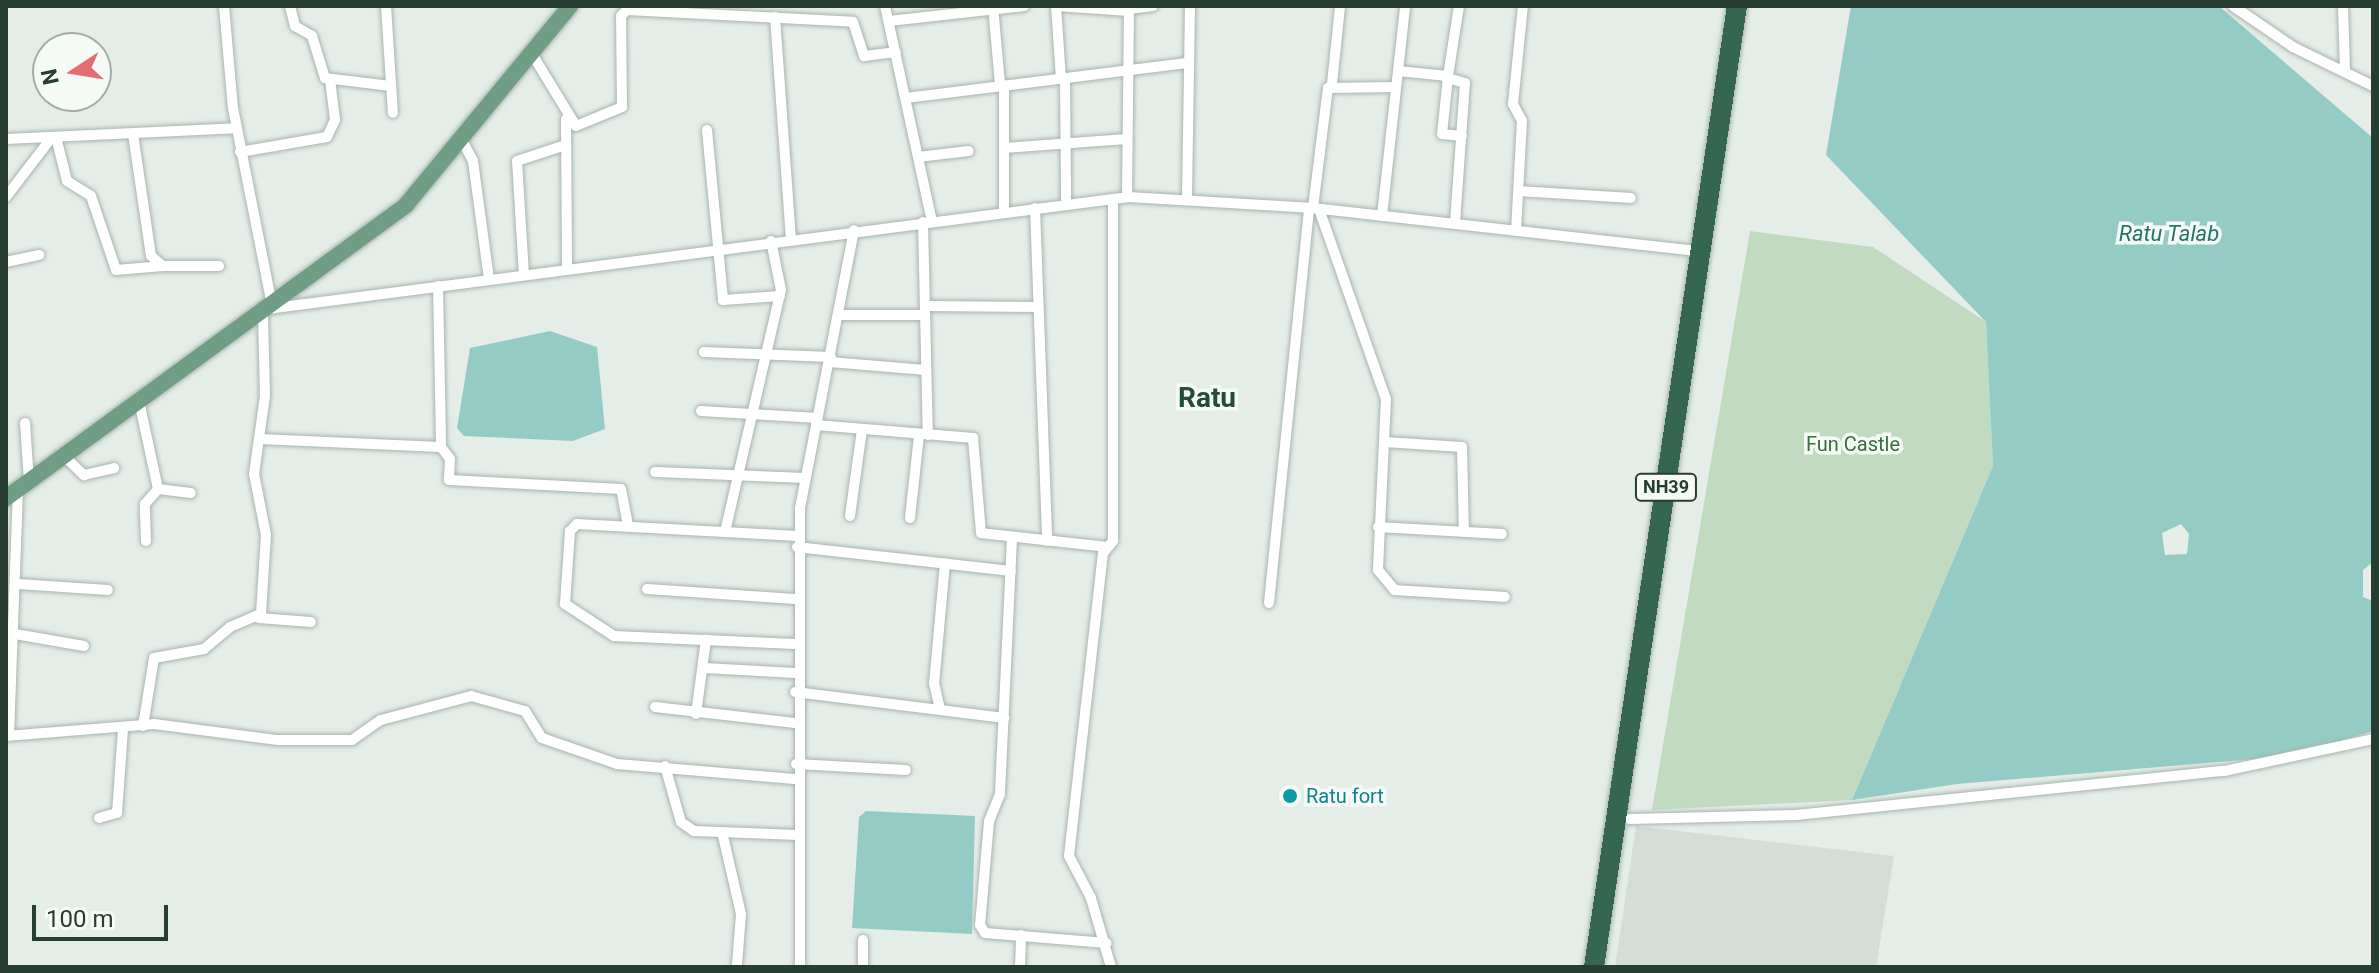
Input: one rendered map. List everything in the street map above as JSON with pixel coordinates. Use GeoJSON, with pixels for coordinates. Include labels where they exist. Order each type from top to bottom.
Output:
{"type":"FeatureCollection","features":[{"type":"Feature","properties":{"kind":"highway","name":"NH39"},"geometry":{"type":"LineString","coordinates":[[1594,967],[1737,6]]}},
{"type":"Feature","properties":{"kind":"highway","name":"NH39"},"geometry":{"type":"LineString","coordinates":[[1606,967],[1749,6]]}},
{"type":"Feature","properties":{"kind":"main road"},"geometry":{"type":"LineString","coordinates":[[14,491],[406,205],[463,142],[570,6]]}},
{"type":"Feature","properties":{"kind":"street"},"geometry":{"type":"LineString","coordinates":[[224,6],[236,128],[269,327],[254,474],[266,535],[259,618]]}},
{"type":"Feature","properties":{"kind":"street"},"geometry":{"type":"LineString","coordinates":[[240,152],[327,137],[335,120],[330,82],[290,6]]}},
{"type":"Feature","properties":{"kind":"street"},"geometry":{"type":"LineString","coordinates":[[386,6],[393,113]]}},
{"type":"Feature","properties":{"kind":"street"},"geometry":{"type":"LineString","coordinates":[[885,6],[918,157],[928,221],[923,435],[910,518]]}},
{"type":"Feature","properties":{"kind":"street"},"geometry":{"type":"LineString","coordinates":[[993,6],[1002,85],[1004,212]]}},
{"type":"Feature","properties":{"kind":"street"},"geometry":{"type":"LineString","coordinates":[[889,21],[934,10],[1024,6]]}},
{"type":"Feature","properties":{"kind":"street"},"geometry":{"type":"LineString","coordinates":[[1066,205],[1063,78],[1056,6],[1153,6]]}},
{"type":"Feature","properties":{"kind":"street"},"geometry":{"type":"LineString","coordinates":[[1187,197],[1190,6]]}},
{"type":"Feature","properties":{"kind":"street"},"geometry":{"type":"LineString","coordinates":[[1269,603],[1314,209],[1322,100],[1332,84],[1340,6]]}},
{"type":"Feature","properties":{"kind":"street"},"geometry":{"type":"LineString","coordinates":[[1382,216],[1405,6]]}},
{"type":"Feature","properties":{"kind":"street"},"geometry":{"type":"LineString","coordinates":[[1459,6],[1446,77],[1442,134],[1462,136]]}},
{"type":"Feature","properties":{"kind":"street"},"geometry":{"type":"LineString","coordinates":[[1516,231],[1522,121],[1513,104],[1523,6]]}},
{"type":"Feature","properties":{"kind":"street"},"geometry":{"type":"LineString","coordinates":[[2233,6],[2293,47],[2373,86]]}},
{"type":"Feature","properties":{"kind":"street"},"geometry":{"type":"LineString","coordinates":[[2343,6],[2345,70]]}},
{"type":"Feature","properties":{"kind":"street"},"geometry":{"type":"LineString","coordinates":[[1127,197],[1129,8]]}},
{"type":"Feature","properties":{"kind":"street"},"geometry":{"type":"LineString","coordinates":[[566,119],[585,125],[622,107],[622,12],[707,10],[780,14],[855,23],[864,56],[896,52]]}},
{"type":"Feature","properties":{"kind":"street"},"geometry":{"type":"LineString","coordinates":[[780,14],[791,239]]}},
{"type":"Feature","properties":{"kind":"street"},"geometry":{"type":"LineString","coordinates":[[532,54],[566,119],[567,269]]}},
{"type":"Feature","properties":{"kind":"street"},"geometry":{"type":"LineString","coordinates":[[906,98],[1189,63]]}},
{"type":"Feature","properties":{"kind":"street"},"geometry":{"type":"LineString","coordinates":[[1398,71],[1446,77],[1465,83],[1455,224]]}},
{"type":"Feature","properties":{"kind":"street"},"geometry":{"type":"LineString","coordinates":[[330,82],[391,86]]}},
{"type":"Feature","properties":{"kind":"street"},"geometry":{"type":"LineString","coordinates":[[1332,84],[1396,87]]}},
{"type":"Feature","properties":{"kind":"street"},"geometry":{"type":"LineString","coordinates":[[6,139],[53,141],[236,128]]}},
{"type":"Feature","properties":{"kind":"street"},"geometry":{"type":"LineString","coordinates":[[707,130],[713,249],[724,302],[780,296]]}},
{"type":"Feature","properties":{"kind":"street"},"geometry":{"type":"LineString","coordinates":[[133,134],[148,247],[163,266]]}},
{"type":"Feature","properties":{"kind":"street"},"geometry":{"type":"LineString","coordinates":[[1004,148],[1065,141],[1127,139]]}},
{"type":"Feature","properties":{"kind":"street"},"geometry":{"type":"LineString","coordinates":[[6,197],[53,141]]}},
{"type":"Feature","properties":{"kind":"street"},"geometry":{"type":"LineString","coordinates":[[53,141],[69,186],[91,196],[116,270],[219,266]]}},
{"type":"Feature","properties":{"kind":"street"},"geometry":{"type":"LineString","coordinates":[[463,142],[473,161],[489,279]]}},
{"type":"Feature","properties":{"kind":"street"},"geometry":{"type":"LineString","coordinates":[[524,275],[517,161],[566,145]]}},
{"type":"Feature","properties":{"kind":"street"},"geometry":{"type":"LineString","coordinates":[[918,157],[969,151]]}},
{"type":"Feature","properties":{"kind":"street"},"geometry":{"type":"LineString","coordinates":[[1519,191],[1631,198]]}},
{"type":"Feature","properties":{"kind":"street"},"geometry":{"type":"LineString","coordinates":[[267,309],[854,230],[1127,197],[1187,197],[1699,251]]}},
{"type":"Feature","properties":{"kind":"street"},"geometry":{"type":"LineString","coordinates":[[1111,967],[1107,943],[1069,856],[1107,547],[1113,541],[1113,199]]}},
{"type":"Feature","properties":{"kind":"street"},"geometry":{"type":"LineString","coordinates":[[1035,208],[1047,541]]}},
{"type":"Feature","properties":{"kind":"street"},"geometry":{"type":"LineString","coordinates":[[1314,209],[1382,380],[1385,442],[1378,570],[1395,590],[1505,597]]}},
{"type":"Feature","properties":{"kind":"street"},"geometry":{"type":"LineString","coordinates":[[800,967],[795,723],[797,542],[806,478],[854,230]]}},
{"type":"Feature","properties":{"kind":"street"},"geometry":{"type":"LineString","coordinates":[[725,532],[780,296],[771,241]]}},
{"type":"Feature","properties":{"kind":"street"},"geometry":{"type":"LineString","coordinates":[[6,262],[39,255]]}},
{"type":"Feature","properties":{"kind":"street"},"geometry":{"type":"LineString","coordinates":[[438,286],[441,447],[453,482],[624,490],[628,526]]}},
{"type":"Feature","properties":{"kind":"street"},"geometry":{"type":"LineString","coordinates":[[839,315],[1037,307]]}},
{"type":"Feature","properties":{"kind":"street"},"geometry":{"type":"LineString","coordinates":[[704,352],[926,370]]}},
{"type":"Feature","properties":{"kind":"street"},"geometry":{"type":"LineString","coordinates":[[139,401],[158,489]]}},
{"type":"Feature","properties":{"kind":"street"},"geometry":{"type":"LineString","coordinates":[[701,411],[753,414],[862,430],[975,440],[979,530],[1012,538],[1107,547]]}},
{"type":"Feature","properties":{"kind":"street"},"geometry":{"type":"LineString","coordinates":[[25,423],[14,491],[18,584],[8,736],[123,730],[143,726],[352,740],[381,720],[471,696],[525,711],[546,740],[617,764],[797,779]]}},
{"type":"Feature","properties":{"kind":"street"},"geometry":{"type":"LineString","coordinates":[[850,516],[862,430]]}},
{"type":"Feature","properties":{"kind":"street"},"geometry":{"type":"LineString","coordinates":[[259,439],[441,447]]}},
{"type":"Feature","properties":{"kind":"street"},"geometry":{"type":"LineString","coordinates":[[1385,442],[1462,447],[1464,532]]}},
{"type":"Feature","properties":{"kind":"street"},"geometry":{"type":"LineString","coordinates":[[64,456],[84,475],[114,468]]}},
{"type":"Feature","properties":{"kind":"street"},"geometry":{"type":"LineString","coordinates":[[655,472],[740,472],[806,478]]}},
{"type":"Feature","properties":{"kind":"street"},"geometry":{"type":"LineString","coordinates":[[158,489],[191,493]]}},
{"type":"Feature","properties":{"kind":"street"},"geometry":{"type":"LineString","coordinates":[[146,541],[145,504],[158,489]]}},
{"type":"Feature","properties":{"kind":"street"},"geometry":{"type":"LineString","coordinates":[[795,644],[614,636],[588,614],[566,609],[572,527],[628,526],[725,532],[1011,571]]}},
{"type":"Feature","properties":{"kind":"street"},"geometry":{"type":"LineString","coordinates":[[1378,527],[1502,534]]}},
{"type":"Feature","properties":{"kind":"street"},"geometry":{"type":"LineString","coordinates":[[1012,538],[1004,718],[980,925],[985,933],[1107,943]]}},
{"type":"Feature","properties":{"kind":"street"},"geometry":{"type":"LineString","coordinates":[[940,709],[934,684],[945,563]]}},
{"type":"Feature","properties":{"kind":"street"},"geometry":{"type":"LineString","coordinates":[[18,584],[108,590]]}},
{"type":"Feature","properties":{"kind":"street"},"geometry":{"type":"LineString","coordinates":[[647,589],[795,599]]}},
{"type":"Feature","properties":{"kind":"street"},"geometry":{"type":"LineString","coordinates":[[143,726],[154,658],[204,649],[230,627],[259,618],[311,622]]}},
{"type":"Feature","properties":{"kind":"street"},"geometry":{"type":"LineString","coordinates":[[15,634],[84,646]]}},
{"type":"Feature","properties":{"kind":"street"},"geometry":{"type":"LineString","coordinates":[[696,714],[705,668],[706,640]]}},
{"type":"Feature","properties":{"kind":"street"},"geometry":{"type":"LineString","coordinates":[[705,668],[795,673]]}},
{"type":"Feature","properties":{"kind":"street"},"geometry":{"type":"LineString","coordinates":[[795,692],[1004,718]]}},
{"type":"Feature","properties":{"kind":"street"},"geometry":{"type":"LineString","coordinates":[[655,707],[795,723]]}},
{"type":"Feature","properties":{"kind":"street"},"geometry":{"type":"LineString","coordinates":[[99,818],[117,813],[123,730]]}},
{"type":"Feature","properties":{"kind":"street"},"geometry":{"type":"LineString","coordinates":[[1629,819],[1796,815],[2224,771],[2373,739]]}},
{"type":"Feature","properties":{"kind":"street"},"geometry":{"type":"LineString","coordinates":[[796,764],[906,770]]}},
{"type":"Feature","properties":{"kind":"street"},"geometry":{"type":"LineString","coordinates":[[665,766],[681,822],[723,836],[798,835]]}},
{"type":"Feature","properties":{"kind":"street"},"geometry":{"type":"LineString","coordinates":[[723,836],[740,904],[737,965]]}},
{"type":"Feature","properties":{"kind":"street"},"geometry":{"type":"LineString","coordinates":[[1020,967],[1021,935]]}},
{"type":"Feature","properties":{"kind":"street"},"geometry":{"type":"LineString","coordinates":[[863,940],[863,967]]}},
{"type":"Feature","properties":{"kind":"shaded area"},"geometry":{"type":"Polygon","coordinates":[[[1636,826],[1894,856],[1876,967],[1615,967],[1636,826]]]}},
{"type":"Feature","properties":{"kind":"green space","name":"Fun Castle"},"geometry":{"type":"Polygon","coordinates":[[[1750,231],[1873,247],[1986,322],[1993,466],[1852,800],[1652,810],[1750,231]]]}},
{"type":"Feature","properties":{"kind":"water","name":"Ratu Talab"},"geometry":{"type":"Polygon","coordinates":[[[1851,6],[2219,6],[2373,138],[2373,562],[2363,570],[2363,597],[2373,601],[2373,731],[2290,756],[1957,784],[1852,800],[1993,466],[1986,322],[1826,155],[1851,6]],[[2181,524],[2162,533],[2165,555],[2187,554],[2189,534],[2181,524]]]}},
{"type":"Feature","properties":{"kind":"water"},"geometry":{"type":"Polygon","coordinates":[[[550,331],[597,347],[605,429],[573,441],[464,436],[457,428],[470,348],[550,331]]]}},
{"type":"Feature","properties":{"kind":"water"},"geometry":{"type":"Polygon","coordinates":[[[866,811],[975,816],[972,934],[852,928],[859,817],[866,811]]]}},
{"type":"Feature","properties":{"kind":"place","name":"Ratu fort"},"geometry":{"type":"Point","coordinates":[1290,796]}},
{"type":"Feature","properties":{"kind":"district","name":"Ratu"},"geometry":{"type":"Point","coordinates":[1207,398]}}]}
